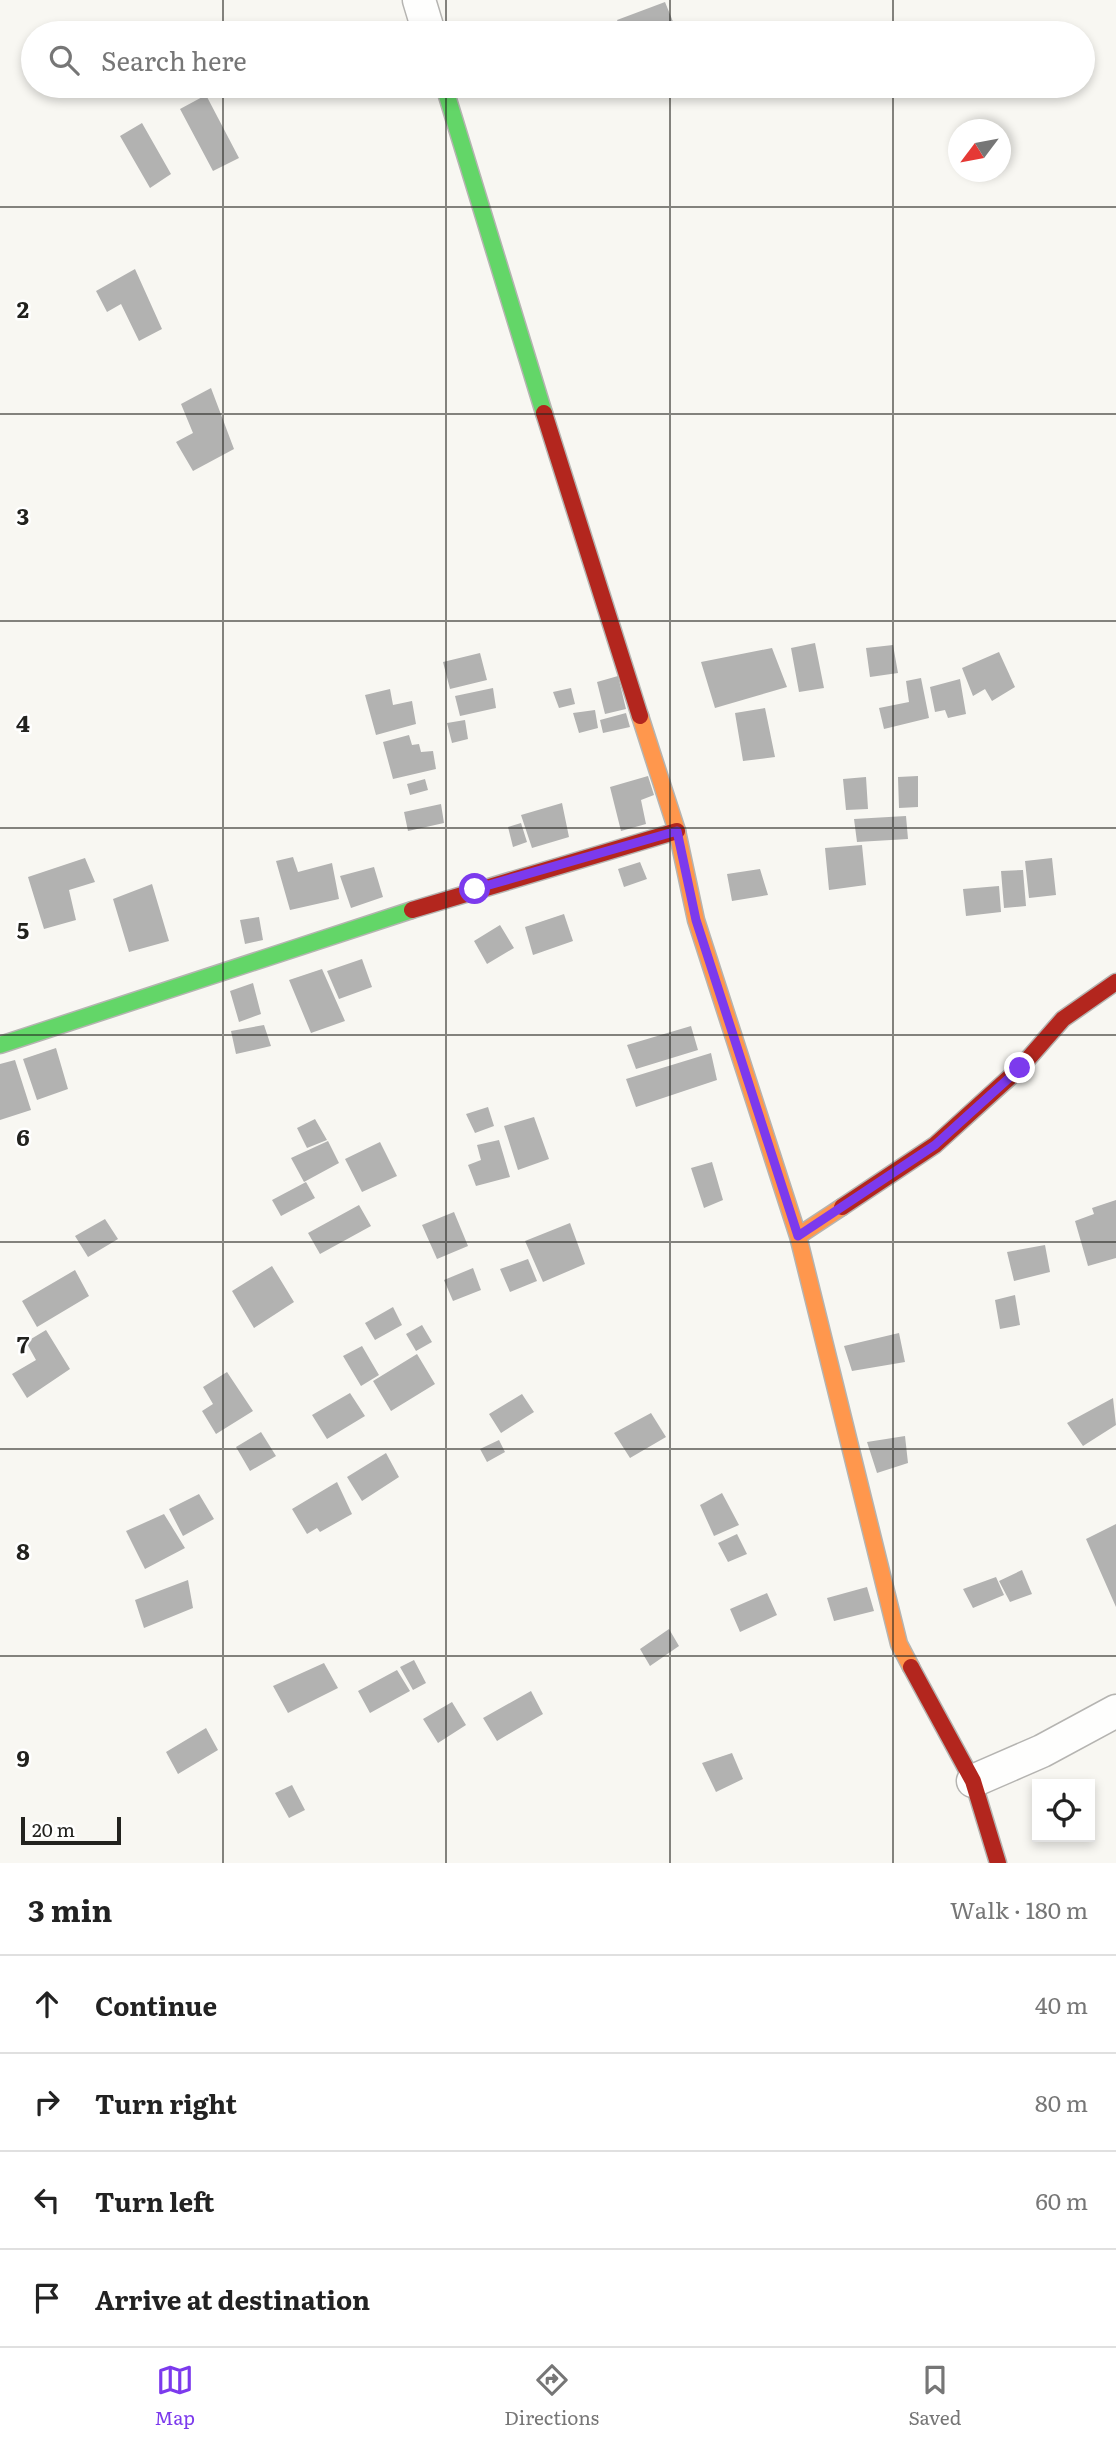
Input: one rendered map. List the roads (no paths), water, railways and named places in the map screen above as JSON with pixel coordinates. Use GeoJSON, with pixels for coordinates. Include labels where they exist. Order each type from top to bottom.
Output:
{"type":"FeatureCollection","features":[{"type":"Feature","properties":{"kind":"street"},"geometry":{"type":"LineString","coordinates":[[419,0],[425,21]]}},
{"type":"Feature","properties":{"kind":"street"},"geometry":{"type":"LineString","coordinates":[[448,98],[492,250],[677,831],[696,920],[798,1236],[899,1644],[973,1781],[998,1863]]}},
{"type":"Feature","properties":{"kind":"street"},"geometry":{"type":"LineString","coordinates":[[0,1045],[475,889],[677,831]]}},
{"type":"Feature","properties":{"kind":"street"},"geometry":{"type":"LineString","coordinates":[[798,1236],[935,1145],[1020,1068],[1063,1019],[1116,982]]}},
{"type":"Feature","properties":{"kind":"street"},"geometry":{"type":"LineString","coordinates":[[973,1781],[1042,1751],[1116,1711]]}}]}
